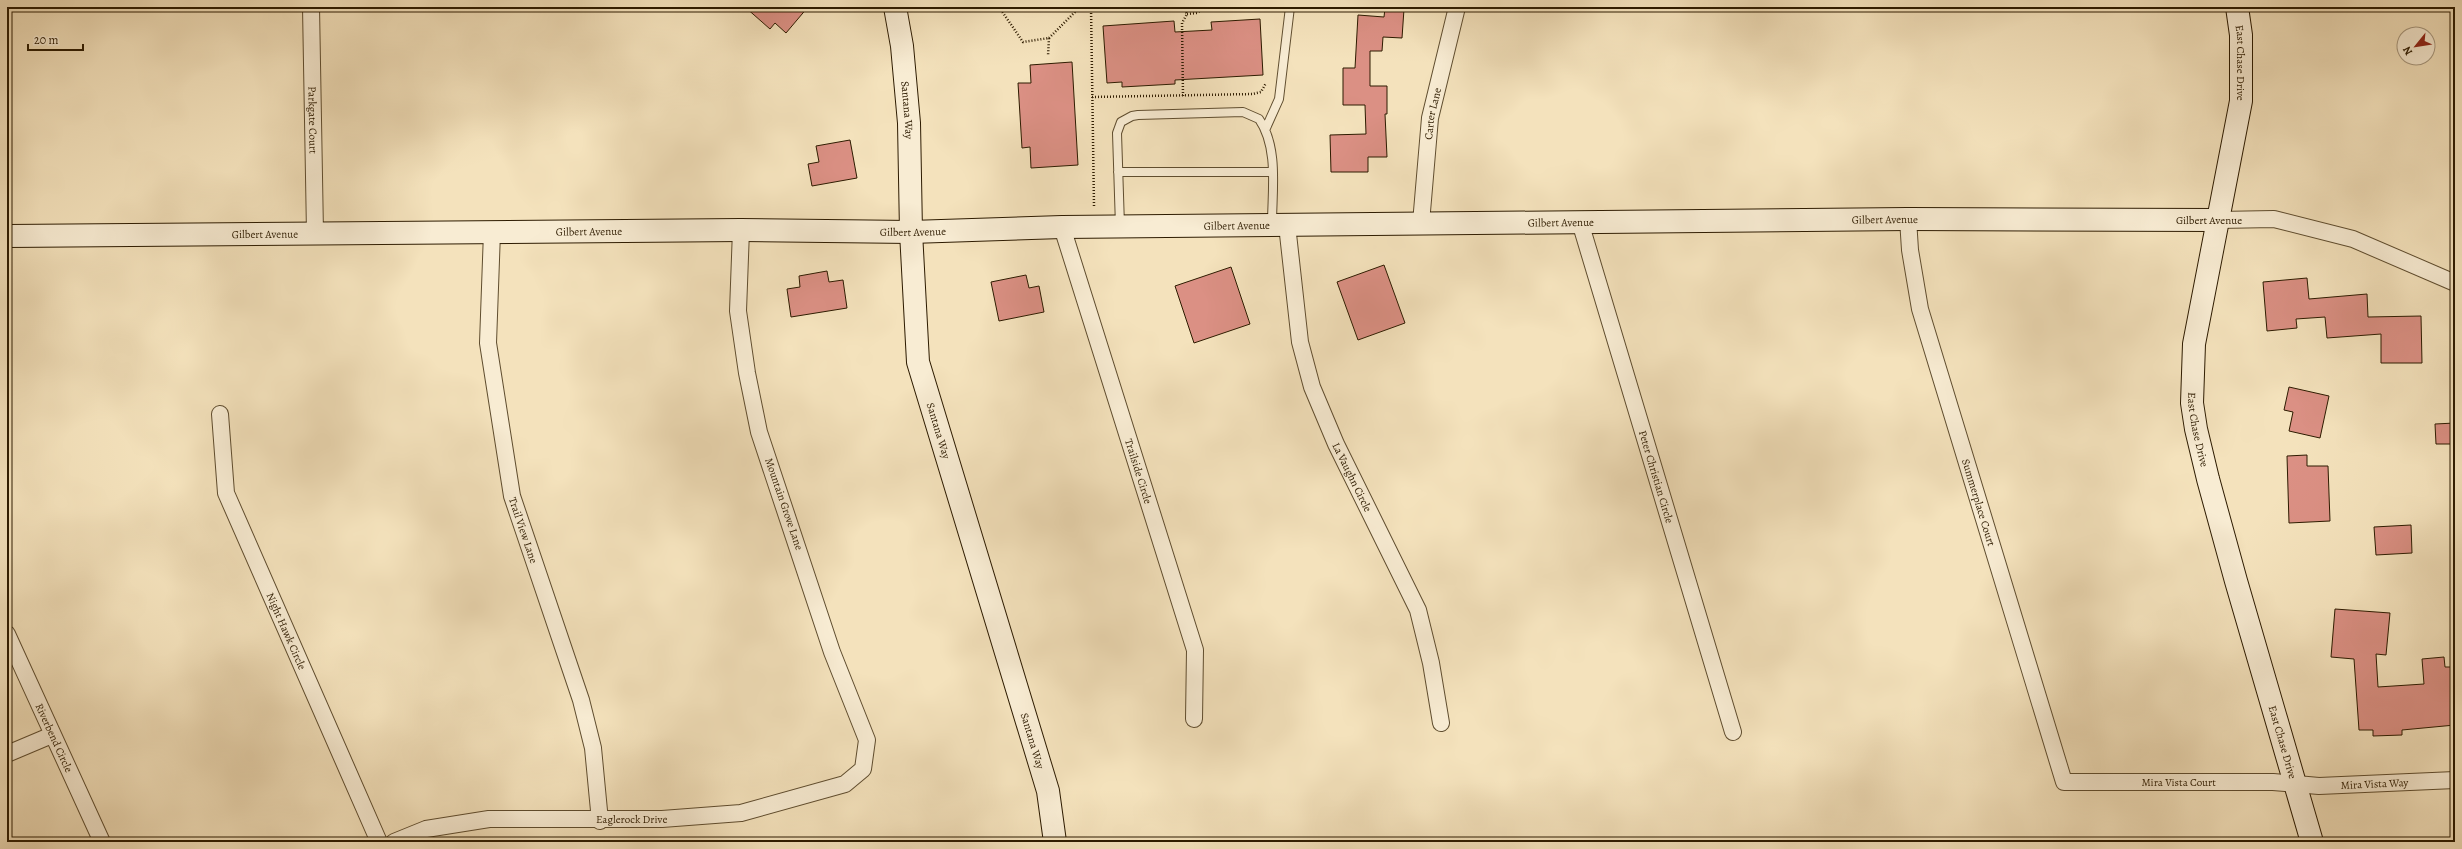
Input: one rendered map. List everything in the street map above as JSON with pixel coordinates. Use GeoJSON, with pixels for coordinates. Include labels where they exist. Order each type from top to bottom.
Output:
{"type":"FeatureCollection","features":[{"type":"Feature","properties":{"kind":"street","name":"Parkgate Court"},"geometry":{"type":"LineString","coordinates":[[311,7],[315,233]]}},
{"type":"Feature","properties":{"kind":"street","name":"Santana Way"},"geometry":{"type":"LineString","coordinates":[[895,7],[902,46],[909,123],[911,232],[918,362],[1048,791],[1055,842]]}},
{"type":"Feature","properties":{"kind":"street","name":"Carter Lane"},"geometry":{"type":"LineString","coordinates":[[1421,223],[1430,118],[1457,7]]}},
{"type":"Feature","properties":{"kind":"street","name":"East Chase Drive"},"geometry":{"type":"LineString","coordinates":[[2237,7],[2242,35],[2241,101],[2194,344],[2192,402],[2196,429],[2210,486],[2293,783],[2312,842]]}},
{"type":"Feature","properties":{"kind":"street","name":"Gilbert Avenue"},"geometry":{"type":"LineString","coordinates":[[7,236],[741,230],[911,232],[1062,227],[1421,223],[1908,219],[2274,219],[2354,239],[2455,283]]}},
{"type":"Feature","properties":{"kind":"street","name":"Summerplace Court"},"geometry":{"type":"LineString","coordinates":[[1908,219],[1910,250],[1920,309],[2064,782]]}},
{"type":"Feature","properties":{"kind":"street","name":"Peter Christian Circle"},"geometry":{"type":"LineString","coordinates":[[1580,222],[1733,732]]}},
{"type":"Feature","properties":{"kind":"street","name":"La Vaughn Circle"},"geometry":{"type":"LineString","coordinates":[[1280,225],[1300,342],[1312,387],[1336,444],[1418,610],[1431,663],[1440,723]]}},
{"type":"Feature","properties":{"kind":"street","name":"Trailside Circle"},"geometry":{"type":"LineString","coordinates":[[1062,227],[1195,650],[1194,719]]}},
{"type":"Feature","properties":{"kind":"street","name":"Mountain Grove Lane"},"geometry":{"type":"LineString","coordinates":[[741,230],[738,311],[747,373],[759,432],[832,652],[867,740],[863,769]]}},
{"type":"Feature","properties":{"kind":"street","name":"Trail View Lane"},"geometry":{"type":"LineString","coordinates":[[492,232],[488,343],[512,496],[581,700],[593,748],[600,821]]}},
{"type":"Feature","properties":{"kind":"street","name":"Night Hawk Circle"},"geometry":{"type":"LineString","coordinates":[[220,414],[226,493],[379,842]]}},
{"type":"Feature","properties":{"kind":"street","name":"Riverbend Circle"},"geometry":{"type":"LineString","coordinates":[[7,634],[102,842]]}},
{"type":"Feature","properties":{"kind":"street"},"geometry":{"type":"LineString","coordinates":[[7,754],[52,735]]}},
{"type":"Feature","properties":{"kind":"street","name":"Eaglerock Drive"},"geometry":{"type":"LineString","coordinates":[[394,842],[426,829],[489,819],[600,821],[662,819],[741,813],[845,784],[863,769]]}},
{"type":"Feature","properties":{"kind":"street","name":"Mira Vista Way"},"geometry":{"type":"LineString","coordinates":[[2293,783],[2320,786],[2455,780]]}},
{"type":"Feature","properties":{"kind":"street","name":"Mira Vista Court"},"geometry":{"type":"LineString","coordinates":[[2064,782],[2293,783]]}},
{"type":"Feature","properties":{"kind":"lane"},"geometry":{"type":"LineString","coordinates":[[1266,128],[1279,99],[1290,7]]}},
{"type":"Feature","properties":{"kind":"lane"},"geometry":{"type":"LineString","coordinates":[[1120,226],[1118,127],[1126,118],[1132,116],[1242,112],[1260,119],[1266,128],[1271,151],[1272,172],[1280,225]]}},
{"type":"Feature","properties":{"kind":"lane"},"geometry":{"type":"LineString","coordinates":[[1118,172],[1272,172]]}},
{"type":"Feature","properties":{"kind":"path"},"geometry":{"type":"LineString","coordinates":[[999,7],[1023,42],[1049,38],[1080,7]]}},
{"type":"Feature","properties":{"kind":"path"},"geometry":{"type":"LineString","coordinates":[[1091,7],[1094,227]]}},
{"type":"Feature","properties":{"kind":"path"},"geometry":{"type":"LineString","coordinates":[[1183,7],[1187,14]]}},
{"type":"Feature","properties":{"kind":"path"},"geometry":{"type":"LineString","coordinates":[[1187,14],[1198,13],[1204,7]]}},
{"type":"Feature","properties":{"kind":"path"},"geometry":{"type":"LineString","coordinates":[[1183,96],[1182,23],[1187,14]]}},
{"type":"Feature","properties":{"kind":"path"},"geometry":{"type":"LineString","coordinates":[[1048,56],[1049,38]]}},
{"type":"Feature","properties":{"kind":"path"},"geometry":{"type":"LineString","coordinates":[[1092,97],[1253,94],[1261,92],[1266,85],[1267,77]]}},
{"type":"Feature","properties":{"kind":"building"},"geometry":{"type":"Polygon","coordinates":[[[745,7],[808,7],[786,33],[775,23],[770,29],[745,7]]]}},
{"type":"Feature","properties":{"kind":"building"},"geometry":{"type":"Polygon","coordinates":[[[1385,8],[1404,9],[1402,38],[1383,37],[1382,51],[1370,51],[1370,86],[1387,86],[1387,114],[1385,114],[1387,157],[1368,157],[1368,172],[1331,172],[1330,135],[1366,134],[1365,105],[1343,105],[1343,68],[1355,68],[1358,15],[1384,17],[1385,8]]]}},
{"type":"Feature","properties":{"kind":"building"},"geometry":{"type":"Polygon","coordinates":[[[1260,19],[1263,75],[1175,80],[1175,84],[1122,87],[1122,82],[1107,83],[1103,26],[1174,21],[1175,32],[1212,30],[1211,22],[1260,19]]]}},
{"type":"Feature","properties":{"kind":"building"},"geometry":{"type":"Polygon","coordinates":[[[1072,62],[1078,165],[1031,168],[1030,147],[1022,148],[1018,83],[1031,83],[1030,65],[1072,62]]]}},
{"type":"Feature","properties":{"kind":"building"},"geometry":{"type":"Polygon","coordinates":[[[850,140],[857,178],[812,186],[808,164],[819,162],[816,146],[850,140]]]}},
{"type":"Feature","properties":{"kind":"building"},"geometry":{"type":"Polygon","coordinates":[[[1384,265],[1405,323],[1358,340],[1337,282],[1384,265]]]}},
{"type":"Feature","properties":{"kind":"building"},"geometry":{"type":"Polygon","coordinates":[[[1231,267],[1250,324],[1194,343],[1175,286],[1231,267]]]}},
{"type":"Feature","properties":{"kind":"building"},"geometry":{"type":"Polygon","coordinates":[[[827,271],[829,282],[843,280],[847,308],[791,317],[787,289],[800,287],[799,276],[827,271]]]}},
{"type":"Feature","properties":{"kind":"building"},"geometry":{"type":"Polygon","coordinates":[[[1026,275],[1029,288],[1039,286],[1044,312],[999,321],[991,282],[1026,275]]]}},
{"type":"Feature","properties":{"kind":"building"},"geometry":{"type":"Polygon","coordinates":[[[2307,278],[2309,299],[2367,294],[2368,317],[2421,316],[2422,363],[2381,363],[2381,334],[2327,338],[2325,317],[2296,319],[2297,328],[2267,331],[2263,282],[2307,278]]]}},
{"type":"Feature","properties":{"kind":"building"},"geometry":{"type":"Polygon","coordinates":[[[2289,387],[2329,396],[2320,438],[2289,431],[2293,412],[2284,410],[2289,387]]]}},
{"type":"Feature","properties":{"kind":"building"},"geometry":{"type":"Polygon","coordinates":[[[2455,423],[2455,444],[2436,444],[2435,424],[2455,423]]]}},
{"type":"Feature","properties":{"kind":"building"},"geometry":{"type":"Polygon","coordinates":[[[2307,455],[2307,466],[2328,466],[2330,521],[2289,523],[2287,456],[2307,455]]]}},
{"type":"Feature","properties":{"kind":"building"},"geometry":{"type":"Polygon","coordinates":[[[2411,525],[2412,553],[2376,555],[2374,527],[2411,525]]]}},
{"type":"Feature","properties":{"kind":"building"},"geometry":{"type":"Polygon","coordinates":[[[2335,609],[2390,613],[2386,655],[2376,654],[2378,687],[2424,684],[2422,659],[2444,657],[2445,667],[2455,667],[2455,725],[2402,730],[2402,735],[2373,736],[2373,730],[2359,730],[2354,659],[2331,657],[2335,609]]]}}]}
